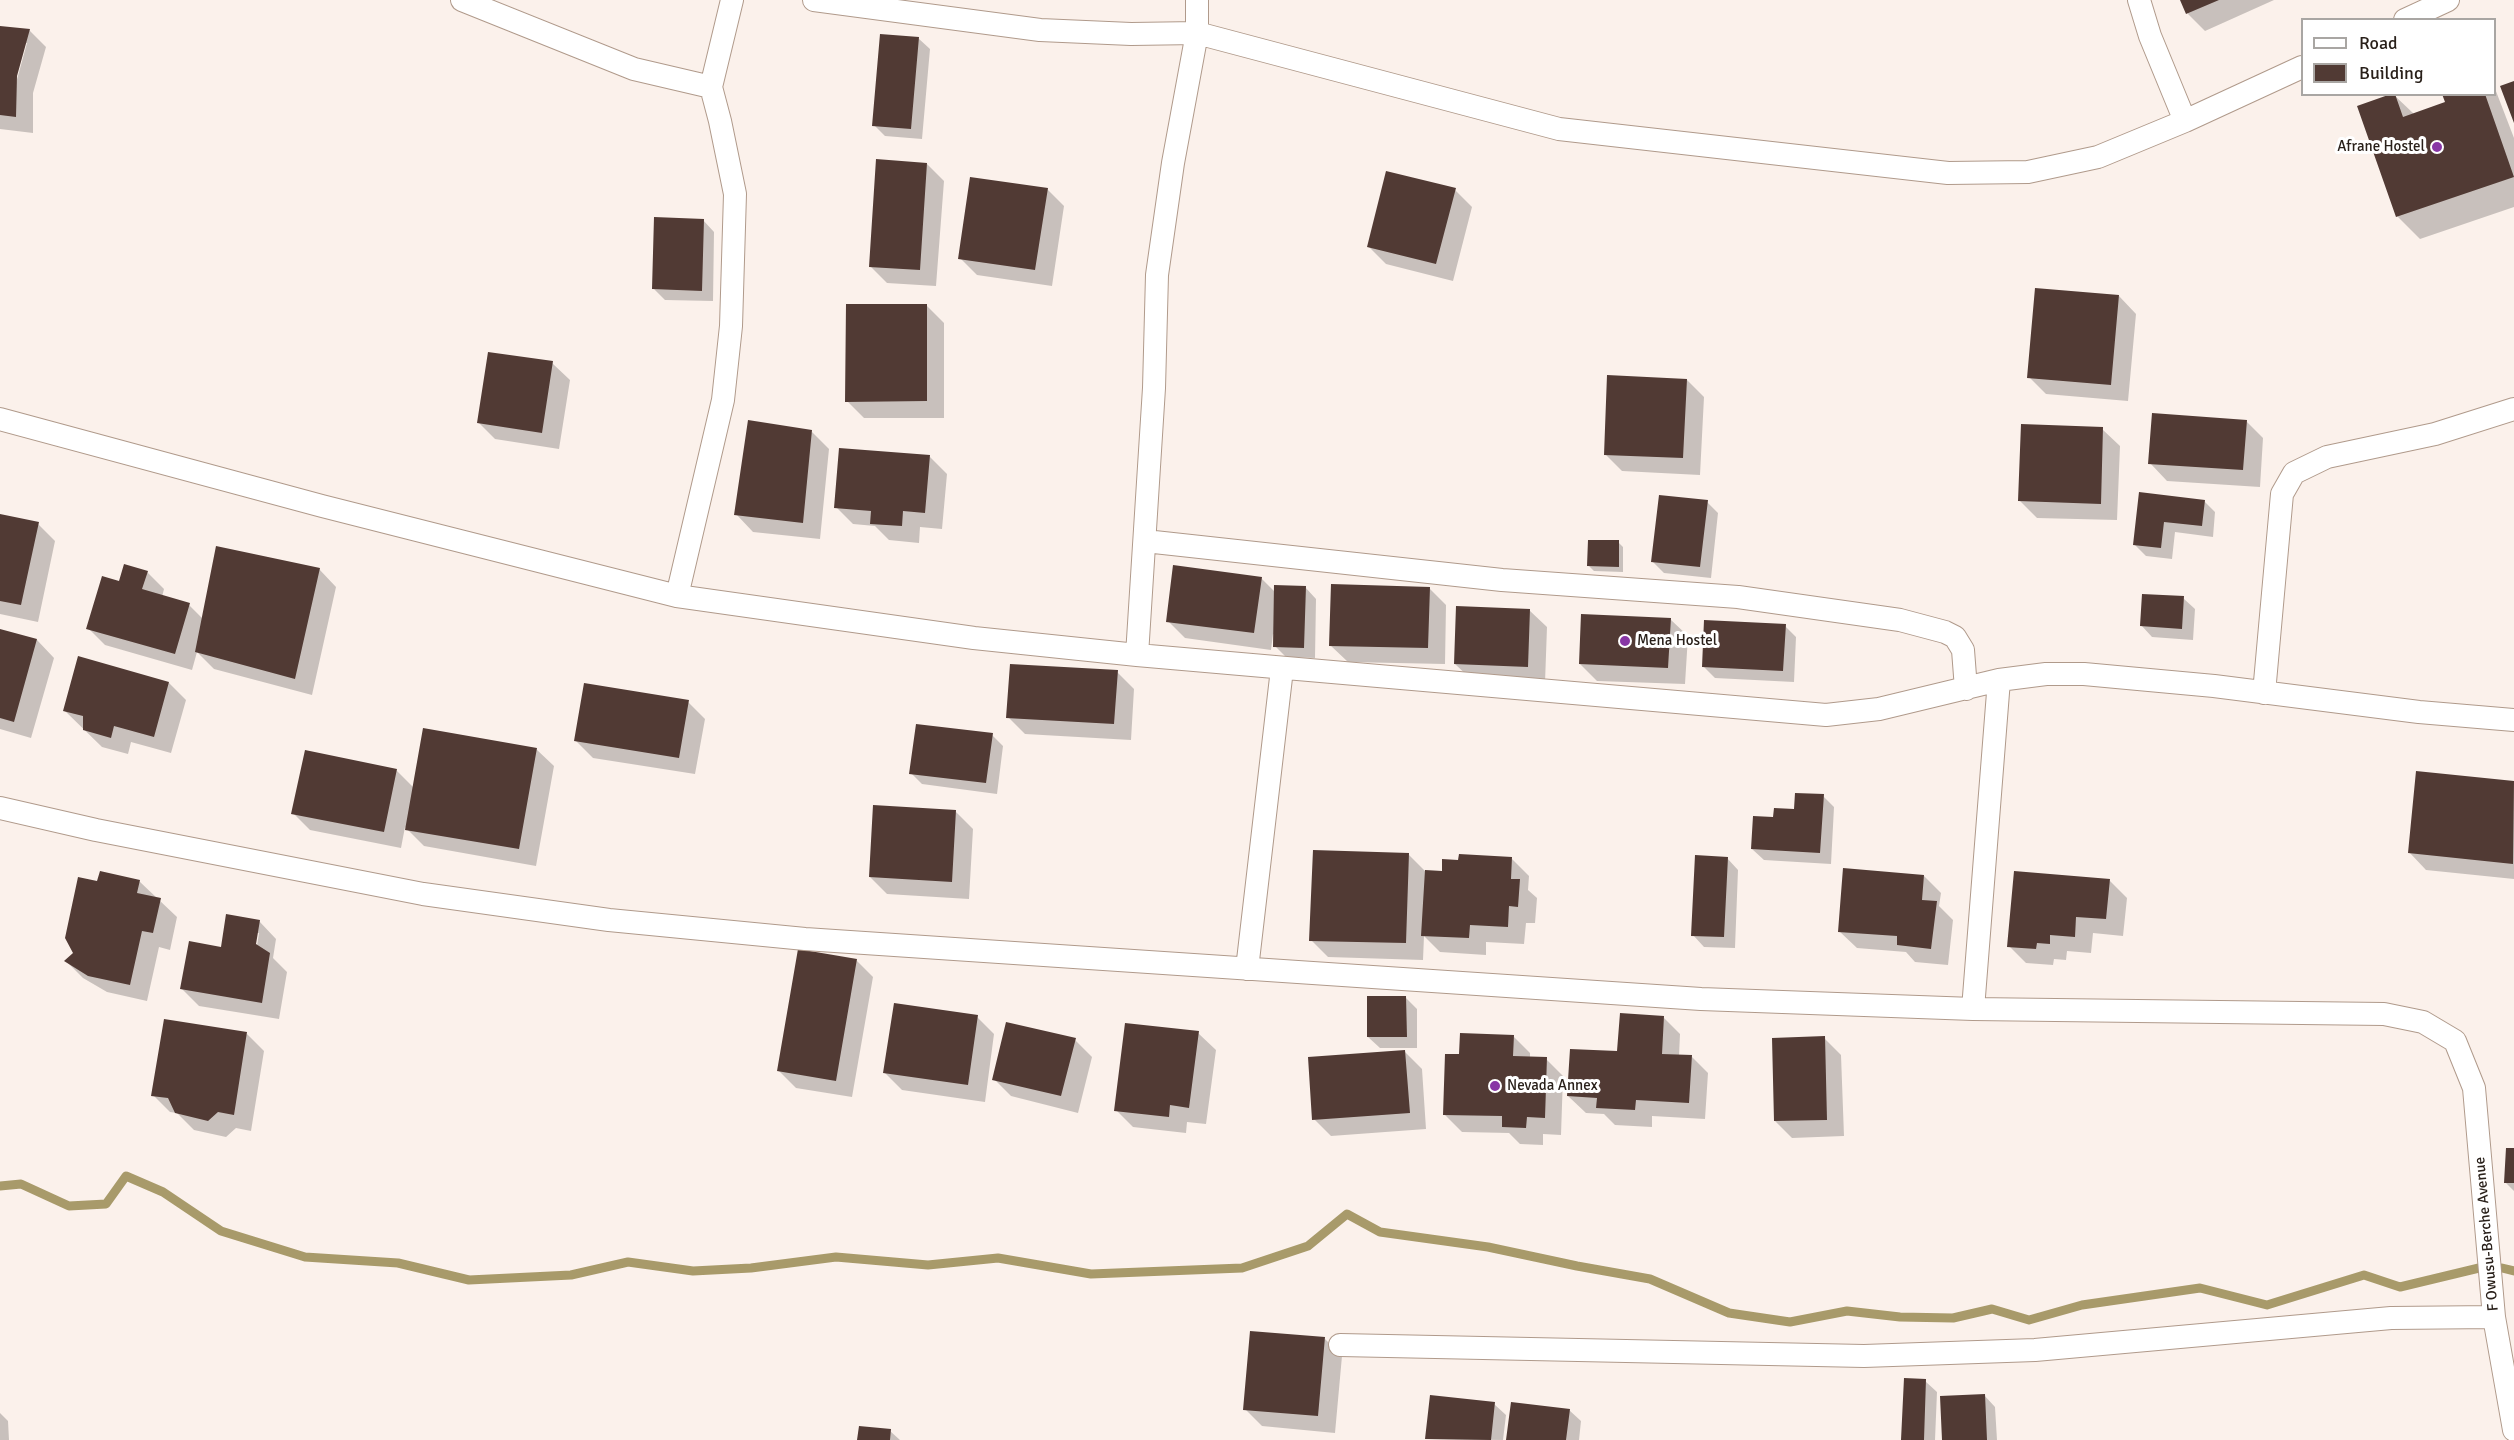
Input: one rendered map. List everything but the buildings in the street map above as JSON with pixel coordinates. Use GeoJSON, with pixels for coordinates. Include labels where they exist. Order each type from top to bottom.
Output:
{"type":"FeatureCollection","features":[{"type":"Feature","properties":{"kind":"street"},"geometry":{"type":"LineString","coordinates":[[462,0],[634,69],[711,87]]}},
{"type":"Feature","properties":{"kind":"street"},"geometry":{"type":"LineString","coordinates":[[677,596],[723,400],[731,326],[735,194],[711,87],[732,0]]}},
{"type":"Feature","properties":{"kind":"street"},"geometry":{"type":"LineString","coordinates":[[814,0],[1040,30],[1131,34],[1197,33],[1559,129],[1948,173],[2028,172],[2098,157],[2185,121],[2301,67]]}},
{"type":"Feature","properties":{"kind":"street"},"geometry":{"type":"LineString","coordinates":[[1137,655],[1154,388],[1157,275],[1173,163],[1197,33],[1197,0]]}},
{"type":"Feature","properties":{"kind":"street"},"geometry":{"type":"LineString","coordinates":[[2139,0],[2150,36],[2185,121]]}},
{"type":"Feature","properties":{"kind":"street"},"geometry":{"type":"LineString","coordinates":[[2409,18],[2448,0]]}},
{"type":"Feature","properties":{"kind":"street"},"geometry":{"type":"LineString","coordinates":[[2264,693],[2282,494],[2294,472],[2327,457],[2435,434],[2514,409]]}},
{"type":"Feature","properties":{"kind":"street"},"geometry":{"type":"LineString","coordinates":[[0,419],[333,509],[677,596],[963,636],[1282,669],[1826,714],[1879,709],[1999,680],[2046,674],[2084,674],[2214,686],[2420,712],[2514,720]]}},
{"type":"Feature","properties":{"kind":"street"},"geometry":{"type":"LineString","coordinates":[[1144,541],[1502,580],[1738,597],[1900,620],[1946,632],[1955,637],[1963,650],[1966,689]]}},
{"type":"Feature","properties":{"kind":"street"},"geometry":{"type":"LineString","coordinates":[[1247,969],[1282,669]]}},
{"type":"Feature","properties":{"kind":"street"},"geometry":{"type":"LineString","coordinates":[[0,808],[96,830],[423,894],[609,920],[805,939],[1701,999],[1973,1009],[1999,680]]}},
{"type":"Feature","properties":{"kind":"street","name":"F Owusu-Berche Avenue"},"geometry":{"type":"LineString","coordinates":[[1973,1009],[2384,1014],[2423,1022],[2455,1041],[2474,1088],[2494,1317],[2514,1430]]}},
{"type":"Feature","properties":{"kind":"street"},"geometry":{"type":"LineString","coordinates":[[1340,1345],[1864,1356],[2035,1350],[2391,1318],[2494,1317]]}},
{"type":"Feature","properties":{"kind":"waterway"},"geometry":{"type":"LineString","coordinates":[[0,1186],[21,1184],[69,1206],[106,1204],[126,1176],[163,1192],[221,1231],[305,1257],[398,1263],[469,1280],[571,1275],[628,1262],[693,1271],[751,1268],[836,1257],[928,1265],[998,1258],[1091,1274],[1242,1268],[1308,1246],[1347,1214],[1380,1232],[1488,1247],[1650,1279],[1729,1313],[1790,1322],[1847,1311],[1900,1317],[1953,1318],[1992,1309],[2029,1320],[2082,1305],[2200,1288],[2267,1305],[2364,1275],[2400,1287],[2479,1268]]}},
{"type":"Feature","properties":{"kind":"waterway"},"geometry":{"type":"LineString","coordinates":[[2502,1268],[2514,1271]]}},
{"type":"Feature","properties":{"kind":"place","name":"Afrane Hostel"},"geometry":{"type":"Point","coordinates":[2437,147]}},
{"type":"Feature","properties":{"kind":"place","name":"Mena Hostel"},"geometry":{"type":"Point","coordinates":[1625,641]}},
{"type":"Feature","properties":{"kind":"place","name":"Nevada Annex"},"geometry":{"type":"Point","coordinates":[1495,1086]}}]}
